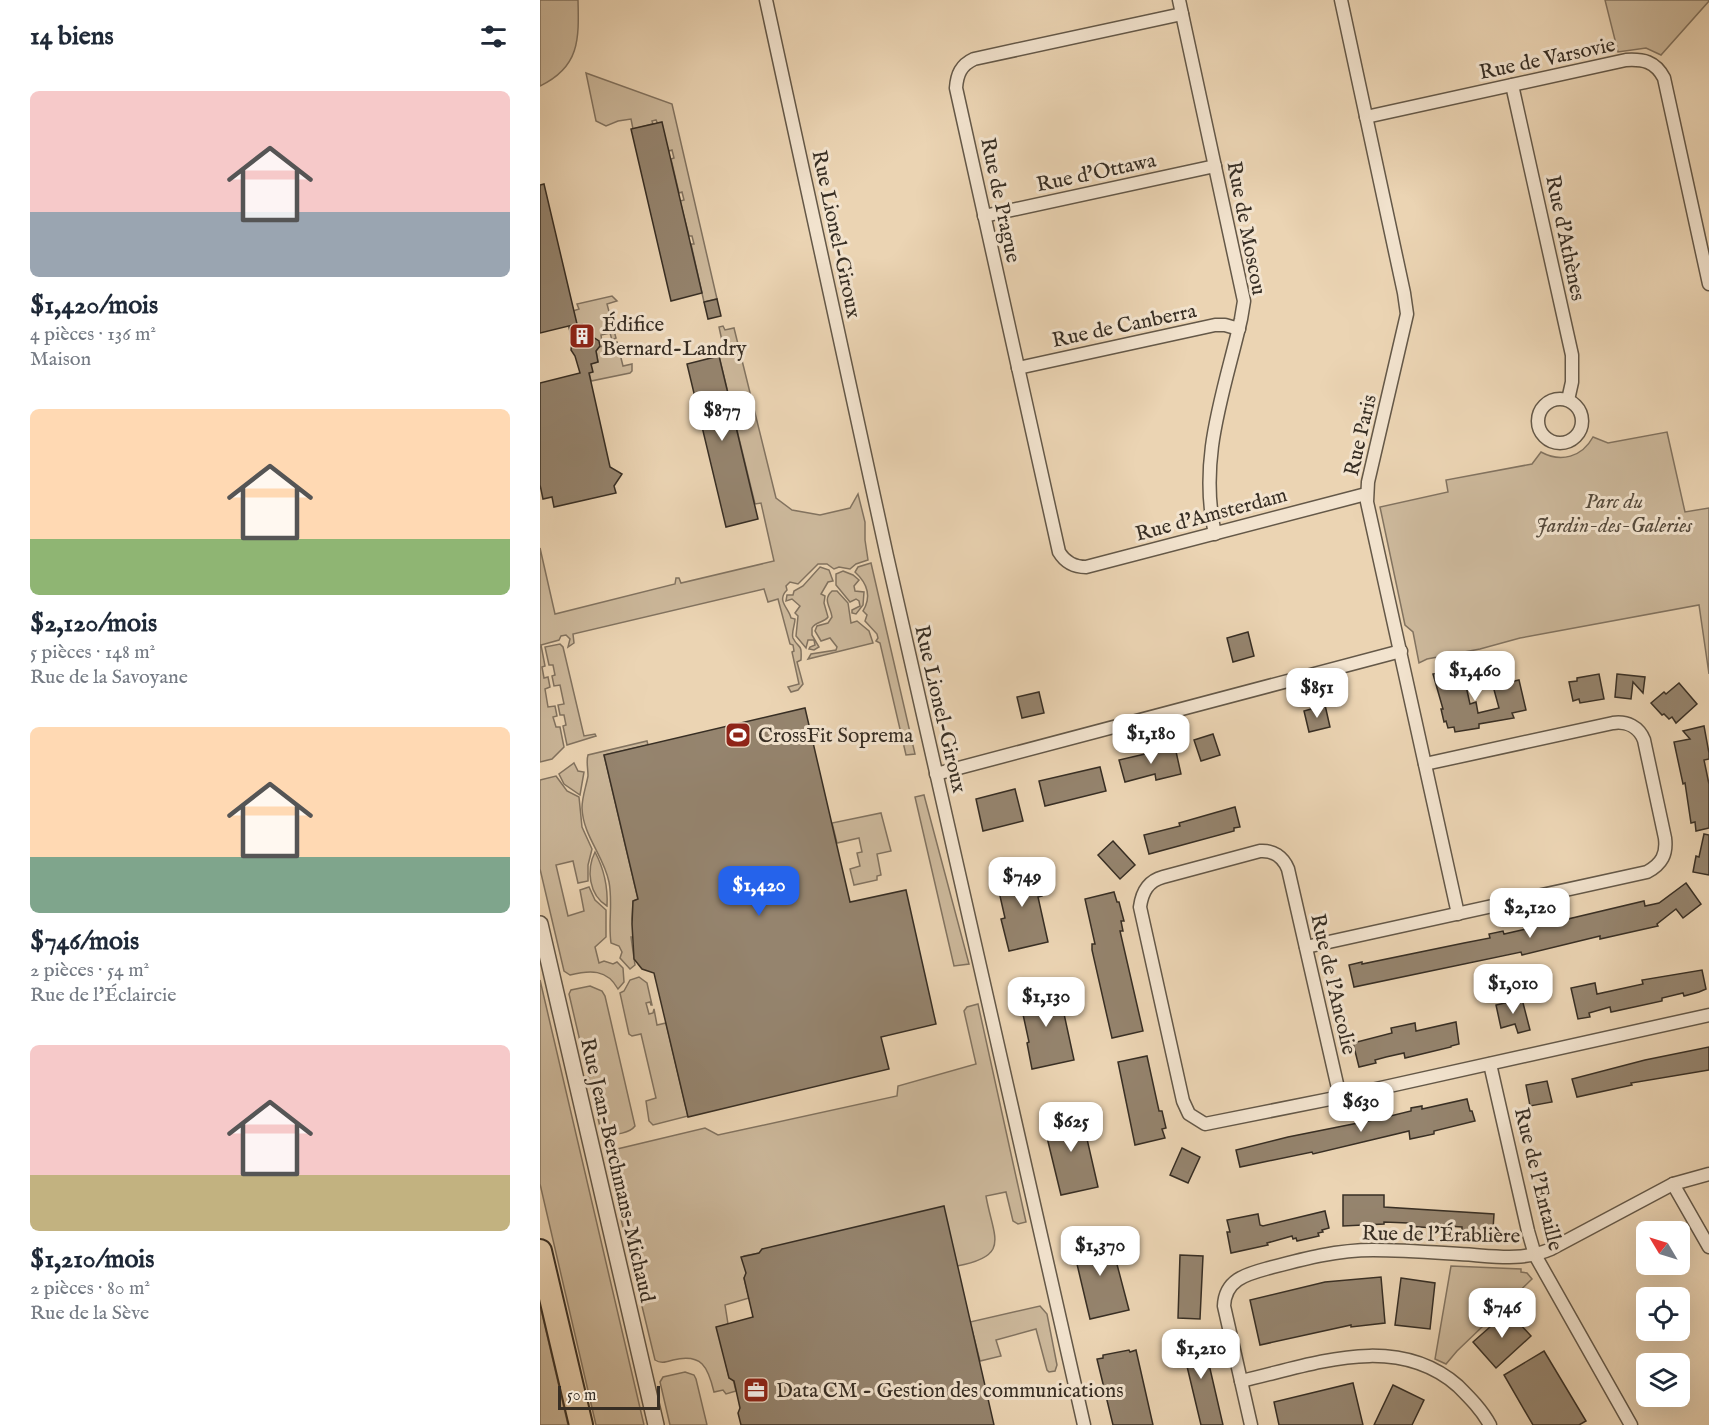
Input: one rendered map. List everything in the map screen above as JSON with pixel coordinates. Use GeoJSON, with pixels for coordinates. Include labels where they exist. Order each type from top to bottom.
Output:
{"type":"FeatureCollection","features":[{"type":"Feature","properties":{"kind":"highway"},"geometry":{"type":"LineString","coordinates":[[540,1251],[580,1425]]}},
{"type":"Feature","properties":{"kind":"street","name":"Rue Lionel-Giroux"},"geometry":{"type":"LineString","coordinates":[[766,0],[936,774],[1084,1425]]}},
{"type":"Feature","properties":{"kind":"street","name":"Rue de Moscou"},"geometry":{"type":"LineString","coordinates":[[1179,0],[1243,292],[1243,310],[1211,445],[1210,500],[1215,534]]}},
{"type":"Feature","properties":{"kind":"street","name":"Rue Paris"},"geometry":{"type":"LineString","coordinates":[[1341,0],[1407,314],[1366,494],[1458,914]]}},
{"type":"Feature","properties":{"kind":"street","name":"Rue de Prague"},"geometry":{"type":"LineString","coordinates":[[1067,561],[1062,557],[1057,546],[956,88],[958,74],[962,67],[974,59],[1182,14]]}},
{"type":"Feature","properties":{"kind":"street","name":"Rue de Varsovie"},"geometry":{"type":"LineString","coordinates":[[1366,117],[1626,60],[1647,60],[1654,64],[1664,78],[1709,284]]}},
{"type":"Feature","properties":{"kind":"street","name":"Rue d'Athènes"},"geometry":{"type":"LineString","coordinates":[[1512,85],[1572,355],[1572,382],[1568,400]]}},
{"type":"Feature","properties":{"kind":"street","name":"Rue d'Ottawa"},"geometry":{"type":"LineString","coordinates":[[984,216],[1215,166]]}},
{"type":"Feature","properties":{"kind":"street","name":"Rue de Canberra"},"geometry":{"type":"LineString","coordinates":[[1018,368],[1215,325],[1239,329]]}},
{"type":"Feature","properties":{"kind":"street","name":"Rue d'Amsterdam"},"geometry":{"type":"LineString","coordinates":[[1067,561],[1086,567],[1366,494]]}},
{"type":"Feature","properties":{"kind":"street"},"geometry":{"type":"LineString","coordinates":[[936,774],[1401,651]]}},
{"type":"Feature","properties":{"kind":"street"},"geometry":{"type":"LineString","coordinates":[[1306,947],[1647,872],[1658,865],[1665,852],[1665,838],[1642,734],[1637,729],[1620,722],[1425,764]]}},
{"type":"Feature","properties":{"kind":"street","name":"Rue de l'Ancolie"},"geometry":{"type":"LineString","coordinates":[[1260,851],[1271,852],[1281,858],[1288,869],[1340,1097],[1210,1124],[1200,1122],[1189,1114],[1183,1101],[1140,907],[1146,888],[1156,879],[1260,851]]}},
{"type":"Feature","properties":{"kind":"street","name":"Rue Jean-Berchmans-Michaud"},"geometry":{"type":"LineString","coordinates":[[540,924],[656,1425]]}},
{"type":"Feature","properties":{"kind":"street"},"geometry":{"type":"LineString","coordinates":[[1340,1097],[1709,1015]]}},
{"type":"Feature","properties":{"kind":"street","name":"Rue de l'Entaille"},"geometry":{"type":"LineString","coordinates":[[1490,1064],[1535,1255],[1630,1425]]}},
{"type":"Feature","properties":{"kind":"street","name":"Rue de l'Érablière"},"geometry":{"type":"LineString","coordinates":[[1241,1381],[1224,1306],[1231,1284],[1242,1276],[1326,1254],[1373,1250],[1509,1257],[1535,1255],[1551,1249],[1673,1184],[1709,1174]]}},
{"type":"Feature","properties":{"kind":"street"},"geometry":{"type":"LineString","coordinates":[[1673,1184],[1709,1247]]}},
{"type":"Feature","properties":{"kind":"street"},"geometry":{"type":"LineString","coordinates":[[1251,1425],[1241,1381],[1348,1356],[1374,1354],[1397,1357],[1423,1365],[1453,1382],[1473,1401],[1490,1425]]}},
{"type":"Feature","properties":{"kind":"green space"},"geometry":{"type":"Polygon","coordinates":[[[540,0],[578,0],[578,27],[570,61],[563,70],[540,86],[540,0]]]}},
{"type":"Feature","properties":{"kind":"green space"},"geometry":{"type":"Polygon","coordinates":[[[1605,0],[1709,1],[1661,55],[1646,48],[1618,52],[1605,0]]]}},
{"type":"Feature","properties":{"kind":"green space"},"geometry":{"type":"Polygon","coordinates":[[[586,73],[672,104],[717,299],[704,302],[691,244],[694,244],[692,236],[689,236],[680,201],[684,200],[682,192],[679,193],[671,159],[674,158],[672,150],[669,151],[656,120],[652,121],[653,124],[633,129],[631,119],[606,126],[596,121],[586,73]]]}},
{"type":"Feature","properties":{"kind":"green space"},"geometry":{"type":"Polygon","coordinates":[[[612,296],[617,301],[607,304],[616,338],[612,340],[610,333],[601,335],[602,342],[599,342],[593,337],[591,330],[583,332],[582,324],[577,325],[573,311],[579,309],[577,304],[612,296]]]}},
{"type":"Feature","properties":{"kind":"green space"},"geometry":{"type":"Polygon","coordinates":[[[723,326],[725,330],[734,328],[776,498],[792,510],[820,515],[850,508],[858,494],[865,522],[868,560],[850,569],[839,567],[834,569],[827,564],[818,564],[798,584],[790,582],[786,586],[783,601],[791,618],[795,619],[793,636],[801,651],[801,660],[797,662],[803,684],[798,690],[791,692],[788,687],[799,684],[792,652],[794,651],[793,645],[790,644],[778,599],[768,602],[764,589],[573,634],[574,643],[568,647],[570,639],[566,635],[561,636],[559,640],[541,645],[545,666],[542,667],[544,678],[548,677],[550,687],[545,689],[548,707],[555,706],[557,716],[553,717],[556,727],[560,727],[564,747],[552,759],[540,762],[540,548],[555,614],[675,584],[676,578],[679,578],[681,583],[774,561],[761,503],[755,504],[719,356],[730,352],[728,340],[722,341],[719,327],[723,326]]]}},
{"type":"Feature","properties":{"kind":"green space"},"geometry":{"type":"Polygon","coordinates":[[[617,342],[623,366],[632,364],[632,371],[591,381],[589,373],[592,372],[591,364],[598,362],[596,351],[603,346],[605,353],[614,351],[612,344],[617,342]]]}},
{"type":"Feature","properties":{"kind":"green space","name":"Parc du Jardin-des-Galeries"},"geometry":{"type":"Polygon","coordinates":[[[1667,432],[1685,512],[1709,508],[1709,674],[1699,605],[1520,638],[1480,649],[1427,659],[1419,663],[1413,632],[1405,625],[1380,507],[1448,492],[1446,480],[1532,464],[1541,452],[1556,457],[1570,456],[1583,449],[1593,437],[1608,443],[1667,432]]]}},
{"type":"Feature","properties":{"kind":"green space"},"geometry":{"type":"Polygon","coordinates":[[[871,563],[915,754],[906,755],[880,643],[876,641],[877,634],[865,621],[867,615],[863,611],[868,595],[867,590],[855,572],[858,567],[871,563]]]}},
{"type":"Feature","properties":{"kind":"green space"},"geometry":{"type":"Polygon","coordinates":[[[820,567],[829,570],[833,581],[828,582],[821,594],[825,596],[824,603],[828,617],[812,628],[812,635],[819,647],[814,650],[809,649],[815,645],[814,640],[808,640],[806,648],[796,636],[798,616],[795,613],[800,606],[792,599],[786,601],[787,595],[793,595],[794,591],[803,586],[820,567]]]}},
{"type":"Feature","properties":{"kind":"green space"},"geometry":{"type":"Polygon","coordinates":[[[843,571],[859,580],[854,586],[855,591],[864,592],[863,605],[856,614],[852,613],[852,610],[860,606],[859,601],[856,599],[850,602],[836,585],[836,574],[843,571]]]}},
{"type":"Feature","properties":{"kind":"green space"},"geometry":{"type":"Polygon","coordinates":[[[832,591],[837,591],[848,603],[851,623],[857,621],[869,631],[873,643],[808,659],[811,654],[836,650],[837,647],[830,638],[821,641],[815,631],[817,626],[828,623],[832,617],[827,601],[832,591]]]}},
{"type":"Feature","properties":{"kind":"green space"},"geometry":{"type":"Polygon","coordinates":[[[560,644],[563,647],[584,736],[595,734],[596,736],[567,745],[563,726],[566,725],[564,715],[560,715],[558,705],[564,704],[560,685],[554,686],[553,665],[549,665],[545,647],[560,644]]]}},
{"type":"Feature","properties":{"kind":"green space"},"geometry":{"type":"Polygon","coordinates":[[[647,741],[648,745],[604,755],[638,899],[633,901],[632,919],[635,937],[631,937],[635,965],[630,969],[620,958],[622,952],[619,946],[611,943],[609,882],[603,863],[586,828],[582,804],[588,776],[588,755],[647,741]]]}},
{"type":"Feature","properties":{"kind":"green space"},"geometry":{"type":"Polygon","coordinates":[[[574,763],[578,771],[584,772],[580,795],[564,784],[559,774],[574,763]]]}},
{"type":"Feature","properties":{"kind":"green space"},"geometry":{"type":"Polygon","coordinates":[[[556,776],[567,791],[579,797],[582,827],[592,849],[588,865],[588,881],[578,883],[573,861],[556,865],[568,916],[584,911],[580,890],[589,887],[595,900],[606,910],[606,937],[595,947],[599,963],[617,962],[623,968],[624,982],[618,989],[614,982],[603,974],[584,972],[570,975],[564,971],[540,869],[540,780],[556,776]]]}},
{"type":"Feature","properties":{"kind":"green space"},"geometry":{"type":"Polygon","coordinates":[[[924,795],[969,964],[954,966],[915,797],[924,795]]]}},
{"type":"Feature","properties":{"kind":"green space"},"geometry":{"type":"Polygon","coordinates":[[[881,813],[891,851],[877,854],[881,875],[877,876],[877,880],[854,885],[850,869],[860,866],[857,853],[862,852],[859,838],[837,843],[832,823],[881,813]]]}},
{"type":"Feature","properties":{"kind":"green space"},"geometry":{"type":"Polygon","coordinates":[[[595,852],[605,878],[607,906],[596,895],[591,882],[591,866],[595,852]]]}},
{"type":"Feature","properties":{"kind":"green space"},"geometry":{"type":"Polygon","coordinates":[[[639,977],[647,983],[652,1005],[650,1002],[646,1003],[649,1014],[653,1013],[654,1009],[657,1025],[666,1023],[688,1116],[653,1125],[649,1121],[646,1101],[656,1098],[641,1034],[632,1036],[629,1034],[620,993],[624,991],[630,980],[639,977]]]}},
{"type":"Feature","properties":{"kind":"green space"},"geometry":{"type":"Polygon","coordinates":[[[540,980],[644,1425],[596,1425],[540,1184],[540,980]]]}},
{"type":"Feature","properties":{"kind":"green space"},"geometry":{"type":"Polygon","coordinates":[[[590,986],[602,991],[605,996],[635,1126],[618,1134],[607,1135],[600,1127],[569,994],[571,990],[590,986]]]}},
{"type":"Feature","properties":{"kind":"green space"},"geometry":{"type":"Polygon","coordinates":[[[978,1004],[1026,1222],[1018,1224],[1013,1221],[1006,1192],[986,1196],[995,1243],[986,1257],[957,1266],[760,1253],[744,1256],[747,1275],[744,1278],[749,1298],[725,1305],[728,1324],[718,1327],[729,1378],[733,1379],[736,1391],[726,1394],[723,1390],[714,1392],[706,1369],[697,1360],[683,1358],[661,1362],[655,1360],[607,1161],[609,1153],[613,1150],[705,1128],[718,1135],[897,1096],[898,1086],[976,1064],[964,1011],[967,1007],[978,1004]]]}},
{"type":"Feature","properties":{"kind":"green space"},"geometry":{"type":"Polygon","coordinates":[[[1451,1266],[1521,1269],[1521,1272],[1527,1273],[1532,1279],[1446,1364],[1435,1359],[1451,1266]]]}},
{"type":"Feature","properties":{"kind":"green space"},"geometry":{"type":"Polygon","coordinates":[[[540,1305],[568,1425],[540,1425],[540,1305]]]}},
{"type":"Feature","properties":{"kind":"green space"},"geometry":{"type":"Polygon","coordinates":[[[1040,1306],[1047,1314],[1057,1365],[1055,1371],[1047,1370],[1036,1329],[996,1340],[1001,1356],[980,1361],[970,1322],[1040,1306]]]}},
{"type":"Feature","properties":{"kind":"green space"},"geometry":{"type":"Polygon","coordinates":[[[685,1372],[694,1375],[696,1379],[707,1425],[670,1425],[660,1382],[663,1377],[685,1372]]]}},
{"type":"Feature","properties":{"kind":"building","name":"Édifice Bernard-Landry"},"geometry":{"type":"Polygon","coordinates":[[[662,122],[702,293],[671,301],[631,129],[662,122]]]}},
{"type":"Feature","properties":{"kind":"building"},"geometry":{"type":"Polygon","coordinates":[[[544,184],[577,324],[540,333],[540,185],[544,184]]]}},
{"type":"Feature","properties":{"kind":"building"},"geometry":{"type":"Polygon","coordinates":[[[717,299],[721,316],[708,319],[704,302],[717,299]]]}},
{"type":"Feature","properties":{"kind":"building","name":"Édifice Bernard-Landry"},"geometry":{"type":"Polygon","coordinates":[[[582,324],[583,332],[591,330],[593,337],[599,341],[600,346],[596,351],[598,362],[591,364],[593,372],[589,373],[610,467],[622,474],[614,486],[616,493],[554,507],[552,497],[543,499],[540,485],[540,383],[580,373],[571,350],[569,327],[582,324]]]}},
{"type":"Feature","properties":{"kind":"building","name":"Édifice Bernard-Landry"},"geometry":{"type":"Polygon","coordinates":[[[719,356],[758,519],[726,527],[687,364],[719,356]]]}},
{"type":"Feature","properties":{"kind":"building"},"geometry":{"type":"Polygon","coordinates":[[[1248,632],[1254,656],[1233,662],[1227,638],[1248,632]]]}},
{"type":"Feature","properties":{"kind":"building"},"geometry":{"type":"Polygon","coordinates":[[[1462,668],[1470,704],[1476,702],[1478,713],[1499,708],[1493,686],[1519,680],[1526,710],[1512,713],[1514,718],[1479,724],[1479,728],[1455,732],[1454,727],[1448,728],[1446,721],[1444,722],[1441,709],[1443,709],[1433,674],[1462,668]]]}},
{"type":"Feature","properties":{"kind":"building"},"geometry":{"type":"Polygon","coordinates":[[[1599,674],[1604,699],[1580,703],[1579,699],[1573,701],[1569,682],[1577,681],[1577,678],[1599,674]]]}},
{"type":"Feature","properties":{"kind":"building"},"geometry":{"type":"Polygon","coordinates":[[[1617,674],[1645,677],[1643,693],[1633,682],[1631,699],[1615,697],[1617,674]]]}},
{"type":"Feature","properties":{"kind":"building"},"geometry":{"type":"Polygon","coordinates":[[[1679,683],[1697,704],[1676,723],[1672,717],[1669,719],[1664,714],[1662,715],[1651,703],[1679,683]]]}},
{"type":"Feature","properties":{"kind":"building"},"geometry":{"type":"Polygon","coordinates":[[[1039,692],[1044,713],[1022,718],[1017,697],[1039,692]]]}},
{"type":"Feature","properties":{"kind":"building"},"geometry":{"type":"Polygon","coordinates":[[[1325,705],[1330,727],[1309,732],[1304,711],[1325,705]]]}},
{"type":"Feature","properties":{"kind":"building"},"geometry":{"type":"Polygon","coordinates":[[[805,708],[850,902],[906,890],[936,1024],[881,1037],[889,1069],[688,1117],[654,973],[642,969],[634,959],[633,901],[638,899],[604,755],[805,708]]]}},
{"type":"Feature","properties":{"kind":"building"},"geometry":{"type":"Polygon","coordinates":[[[1704,726],[1709,753],[1709,759],[1704,760],[1709,784],[1709,828],[1696,831],[1695,822],[1691,823],[1685,783],[1683,784],[1674,742],[1690,739],[1683,731],[1704,726]]]}},
{"type":"Feature","properties":{"kind":"building"},"geometry":{"type":"Polygon","coordinates":[[[1213,734],[1220,755],[1201,761],[1194,740],[1213,734]]]}},
{"type":"Feature","properties":{"kind":"building"},"geometry":{"type":"Polygon","coordinates":[[[1175,747],[1181,774],[1156,780],[1155,774],[1125,782],[1119,760],[1175,747]]]}},
{"type":"Feature","properties":{"kind":"building"},"geometry":{"type":"Polygon","coordinates":[[[1100,767],[1106,791],[1045,806],[1039,781],[1100,767]]]}},
{"type":"Feature","properties":{"kind":"building"},"geometry":{"type":"Polygon","coordinates":[[[1015,789],[1023,821],[983,831],[976,799],[1015,789]]]}},
{"type":"Feature","properties":{"kind":"building"},"geometry":{"type":"Polygon","coordinates":[[[1235,807],[1240,827],[1234,828],[1234,831],[1149,854],[1144,835],[1180,826],[1179,823],[1235,807]]]}},
{"type":"Feature","properties":{"kind":"building"},"geometry":{"type":"Polygon","coordinates":[[[1704,834],[1709,835],[1709,875],[1693,872],[1704,834]]]}},
{"type":"Feature","properties":{"kind":"building"},"geometry":{"type":"Polygon","coordinates":[[[1113,841],[1135,865],[1120,879],[1098,855],[1113,841]]]}},
{"type":"Feature","properties":{"kind":"building"},"geometry":{"type":"Polygon","coordinates":[[[1035,865],[1042,896],[1038,897],[1048,942],[1009,951],[1001,919],[1005,918],[995,874],[1035,865]]]}},
{"type":"Feature","properties":{"kind":"building"},"geometry":{"type":"Polygon","coordinates":[[[1686,883],[1701,904],[1683,918],[1676,909],[1657,924],[1658,926],[1354,987],[1349,965],[1490,938],[1489,934],[1503,931],[1504,934],[1644,901],[1645,906],[1659,903],[1686,883]]]}},
{"type":"Feature","properties":{"kind":"building"},"geometry":{"type":"Polygon","coordinates":[[[1114,892],[1124,921],[1121,921],[1123,931],[1120,931],[1143,1031],[1112,1038],[1092,950],[1092,944],[1095,944],[1085,899],[1114,892]]]}},
{"type":"Feature","properties":{"kind":"building"},"geometry":{"type":"Polygon","coordinates":[[[1702,970],[1706,989],[1699,992],[1684,996],[1683,993],[1662,998],[1662,1001],[1611,1012],[1610,1007],[1589,1013],[1590,1017],[1578,1019],[1571,988],[1595,983],[1597,994],[1643,984],[1642,980],[1702,970]]]}},
{"type":"Feature","properties":{"kind":"building"},"geometry":{"type":"Polygon","coordinates":[[[1058,986],[1074,1060],[1032,1069],[1019,996],[1058,986]]]}},
{"type":"Feature","properties":{"kind":"building"},"geometry":{"type":"Polygon","coordinates":[[[1522,999],[1530,1030],[1518,1033],[1515,1024],[1501,1028],[1496,1005],[1522,999]]]}},
{"type":"Feature","properties":{"kind":"building"},"geometry":{"type":"Polygon","coordinates":[[[1456,1022],[1459,1044],[1405,1058],[1404,1053],[1386,1057],[1375,1060],[1376,1063],[1359,1067],[1353,1043],[1392,1033],[1391,1028],[1415,1023],[1416,1031],[1456,1022]]]}},
{"type":"Feature","properties":{"kind":"building"},"geometry":{"type":"Polygon","coordinates":[[[1709,1047],[1709,1070],[1631,1083],[1632,1085],[1577,1097],[1572,1079],[1645,1060],[1709,1047]]]}},
{"type":"Feature","properties":{"kind":"building"},"geometry":{"type":"Polygon","coordinates":[[[1147,1056],[1159,1111],[1162,1111],[1166,1128],[1162,1129],[1165,1138],[1135,1145],[1118,1062],[1147,1056]]]}},
{"type":"Feature","properties":{"kind":"building"},"geometry":{"type":"Polygon","coordinates":[[[1547,1081],[1552,1102],[1530,1106],[1526,1085],[1547,1081]]]}},
{"type":"Feature","properties":{"kind":"building"},"geometry":{"type":"Polygon","coordinates":[[[1467,1099],[1475,1121],[1434,1131],[1434,1134],[1410,1139],[1409,1131],[1313,1154],[1312,1152],[1240,1167],[1236,1150],[1378,1119],[1411,1111],[1411,1108],[1422,1106],[1422,1109],[1467,1099]]]}},
{"type":"Feature","properties":{"kind":"building"},"geometry":{"type":"Polygon","coordinates":[[[1085,1112],[1090,1138],[1087,1139],[1098,1187],[1061,1195],[1043,1121],[1085,1112]]]}},
{"type":"Feature","properties":{"kind":"building"},"geometry":{"type":"Polygon","coordinates":[[[1182,1148],[1200,1157],[1188,1183],[1170,1175],[1182,1148]]]}},
{"type":"Feature","properties":{"kind":"building"},"geometry":{"type":"Polygon","coordinates":[[[1343,1195],[1384,1195],[1384,1207],[1494,1214],[1493,1229],[1487,1228],[1487,1231],[1462,1230],[1462,1227],[1433,1225],[1433,1228],[1408,1226],[1408,1223],[1384,1222],[1384,1224],[1343,1226],[1343,1195]]]}},
{"type":"Feature","properties":{"kind":"building"},"geometry":{"type":"Polygon","coordinates":[[[944,1206],[994,1425],[741,1425],[734,1381],[729,1378],[716,1327],[753,1317],[741,1257],[759,1253],[762,1249],[944,1206]]]}},
{"type":"Feature","properties":{"kind":"building"},"geometry":{"type":"Polygon","coordinates":[[[1325,1211],[1329,1228],[1318,1233],[1319,1236],[1297,1241],[1292,1236],[1267,1243],[1268,1245],[1231,1253],[1227,1220],[1258,1214],[1260,1225],[1263,1226],[1325,1211]]]}},
{"type":"Feature","properties":{"kind":"building"},"geometry":{"type":"Polygon","coordinates":[[[1109,1234],[1129,1310],[1090,1319],[1072,1243],[1109,1234]]]}},
{"type":"Feature","properties":{"kind":"building"},"geometry":{"type":"Polygon","coordinates":[[[1180,1255],[1203,1256],[1200,1319],[1178,1318],[1180,1255]]]}},
{"type":"Feature","properties":{"kind":"building"},"geometry":{"type":"Polygon","coordinates":[[[1381,1277],[1385,1323],[1351,1327],[1351,1325],[1260,1345],[1250,1300],[1325,1282],[1381,1277]]]}},
{"type":"Feature","properties":{"kind":"building"},"geometry":{"type":"Polygon","coordinates":[[[1401,1278],[1435,1283],[1430,1329],[1395,1325],[1401,1278]]]}},
{"type":"Feature","properties":{"kind":"building"},"geometry":{"type":"Polygon","coordinates":[[[1508,1311],[1531,1336],[1496,1368],[1473,1342],[1508,1311]]]}},
{"type":"Feature","properties":{"kind":"building"},"geometry":{"type":"Polygon","coordinates":[[[1201,1332],[1223,1425],[1201,1425],[1180,1337],[1201,1332]]]}},
{"type":"Feature","properties":{"kind":"building"},"geometry":{"type":"Polygon","coordinates":[[[1129,1350],[1130,1352],[1136,1350],[1153,1425],[1113,1425],[1097,1359],[1103,1358],[1103,1355],[1129,1350]]]}},
{"type":"Feature","properties":{"kind":"building"},"geometry":{"type":"Polygon","coordinates":[[[1544,1351],[1586,1421],[1579,1425],[1533,1425],[1504,1375],[1544,1351]]]}},
{"type":"Feature","properties":{"kind":"building"},"geometry":{"type":"Polygon","coordinates":[[[1353,1383],[1363,1425],[1279,1425],[1274,1402],[1353,1383]]]}},
{"type":"Feature","properties":{"kind":"building"},"geometry":{"type":"Polygon","coordinates":[[[1393,1385],[1424,1400],[1412,1425],[1374,1425],[1393,1385]]]}},
{"type":"Feature","properties":{"kind":"place","name":"Édifice Bernard-Landry"},"geometry":{"type":"Point","coordinates":[582,336]}},
{"type":"Feature","properties":{"kind":"place","name":"CrossFit Soprema"},"geometry":{"type":"Point","coordinates":[738,735]}},
{"type":"Feature","properties":{"kind":"place","name":"Data CM - Gestion des communications"},"geometry":{"type":"Point","coordinates":[756,1390]}}]}
